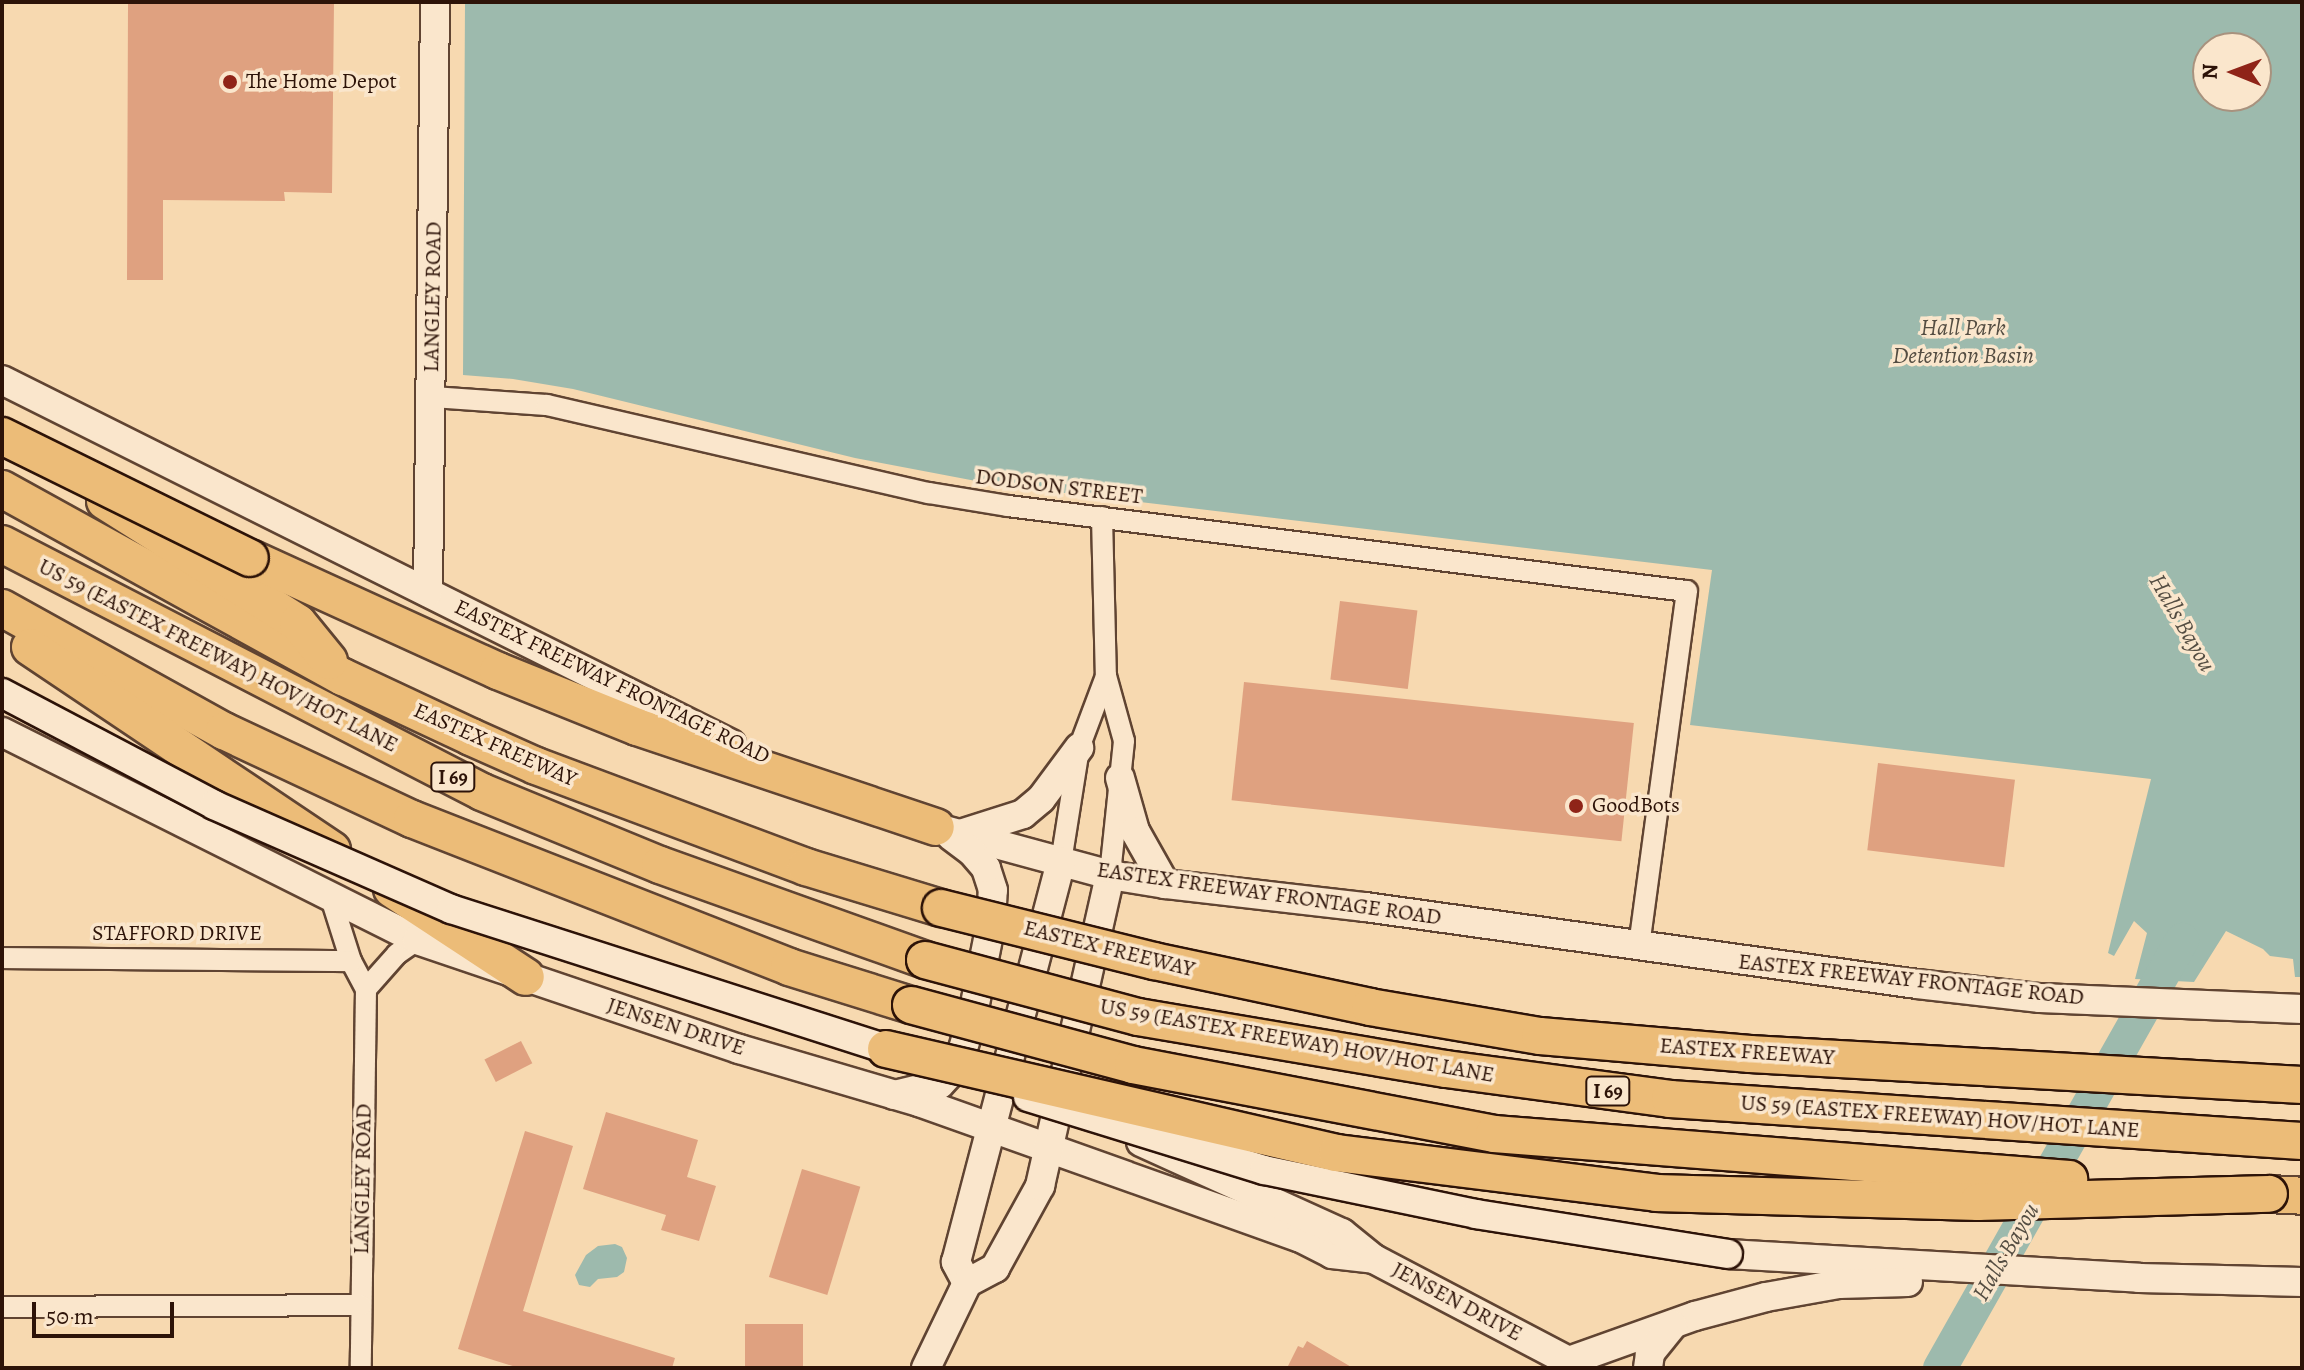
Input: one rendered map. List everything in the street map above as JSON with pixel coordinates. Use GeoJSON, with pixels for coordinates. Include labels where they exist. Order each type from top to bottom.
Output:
{"type":"FeatureCollection","features":[{"type":"Feature","properties":{"kind":"highway"},"geometry":{"type":"LineString","coordinates":[[2,436],[250,558],[498,671],[637,727],[946,830]]}},
{"type":"Feature","properties":{"kind":"highway"},"geometry":{"type":"LineString","coordinates":[[2,436],[298,623],[343,677]]}},
{"type":"Feature","properties":{"kind":"highway","name":"EASTEX FREEWAY"},"geometry":{"type":"LineString","coordinates":[[2,489],[343,677],[536,766],[806,867],[941,908],[1200,971],[1370,1007],[1540,1036],[1750,1054],[2302,1085]]}},
{"type":"Feature","properties":{"kind":"highway","name":"US 59 (EASTEX FREEWAY) HOV/HOT LANE"},"geometry":{"type":"LineString","coordinates":[[2,544],[482,792],[660,865],[925,960],[1138,1017],[1446,1069],[1670,1099],[2302,1141]]}},
{"type":"Feature","properties":{"kind":"highway","name":"I 69"},"geometry":{"type":"LineString","coordinates":[[2,608],[224,731],[412,819],[789,967],[911,1005],[1133,1065],[1494,1134],[2286,1195]]}},
{"type":"Feature","properties":{"kind":"highway"},"geometry":{"type":"LineString","coordinates":[[2,628],[216,774],[526,977]]}},
{"type":"Feature","properties":{"kind":"highway"},"geometry":{"type":"LineString","coordinates":[[886,1049],[1337,1153],[1656,1193],[1978,1202],[2286,1195]]}},
{"type":"Feature","properties":{"kind":"main road","name":"LANGLEY ROAD"},"geometry":{"type":"LineString","coordinates":[[428,592],[435,2]]}},
{"type":"Feature","properties":{"kind":"main road","name":"EASTEX FREEWAY FRONTAGE ROAD"},"geometry":{"type":"LineString","coordinates":[[2,380],[726,742],[946,830],[1061,862],[1110,875],[1165,884],[1353,905],[1639,947],[2040,998],[2302,1009]]}},
{"type":"Feature","properties":{"kind":"main road"},"geometry":{"type":"LineString","coordinates":[[2,693],[214,805],[451,909],[1113,1125],[1264,1170],[1476,1214],[1841,1273],[1979,1269],[2139,1278],[2302,1282]]}},
{"type":"Feature","properties":{"kind":"main road","name":"JENSEN DRIVE"},"geometry":{"type":"LineString","coordinates":[[2,732],[417,940],[739,1049],[991,1128],[1299,1237],[1332,1254],[1374,1259]]}},
{"type":"Feature","properties":{"kind":"main road"},"geometry":{"type":"LineString","coordinates":[[946,830],[1023,814],[1041,799],[1079,748]]}},
{"type":"Feature","properties":{"kind":"main road"},"geometry":{"type":"LineString","coordinates":[[1120,778],[1135,831],[1165,884]]}},
{"type":"Feature","properties":{"kind":"main road"},"geometry":{"type":"LineString","coordinates":[[893,1095],[940,1084],[958,1065],[972,1019],[991,924],[993,890],[986,868],[946,830]]}},
{"type":"Feature","properties":{"kind":"main road"},"geometry":{"type":"LineString","coordinates":[[967,1283],[956,1262],[1061,862]]}},
{"type":"Feature","properties":{"kind":"main road"},"geometry":{"type":"LineString","coordinates":[[926,1368],[967,1283],[995,1268],[1040,1186],[1051,1149],[1059,1100],[1110,875]]}},
{"type":"Feature","properties":{"kind":"main road","name":"JENSEN DRIVE"},"geometry":{"type":"LineString","coordinates":[[1059,1100],[1109,1128],[1342,1233],[1374,1259],[1576,1364]]}},
{"type":"Feature","properties":{"kind":"main road"},"geometry":{"type":"LineString","coordinates":[[1576,1364],[1673,1325],[1841,1273]]}},
{"type":"Feature","properties":{"kind":"main road"},"geometry":{"type":"LineString","coordinates":[[1648,1368],[1650,1353],[1673,1325]]}},
{"type":"Feature","properties":{"kind":"street","name":"DODSON STREET"},"geometry":{"type":"LineString","coordinates":[[432,397],[547,405],[929,493],[1687,591],[1639,947]]}},
{"type":"Feature","properties":{"kind":"street"},"geometry":{"type":"LineString","coordinates":[[1102,517],[1106,676],[1124,741],[1110,875]]}},
{"type":"Feature","properties":{"kind":"street"},"geometry":{"type":"LineString","coordinates":[[1061,862],[1079,748],[1106,676]]}},
{"type":"Feature","properties":{"kind":"street","name":"LANGLEY ROAD"},"geometry":{"type":"LineString","coordinates":[[331,898],[351,961],[366,989],[361,1368]]}},
{"type":"Feature","properties":{"kind":"street"},"geometry":{"type":"LineString","coordinates":[[366,989],[397,954],[417,940]]}},
{"type":"Feature","properties":{"kind":"street","name":"STAFFORD DRIVE"},"geometry":{"type":"LineString","coordinates":[[2,958],[351,961]]}},
{"type":"Feature","properties":{"kind":"street"},"geometry":{"type":"LineString","coordinates":[[2,1307],[361,1305]]}},
{"type":"Feature","properties":{"kind":"water","name":"Hall Park Detention Basin"},"geometry":{"type":"Polygon","coordinates":[[[465,2],[2302,2],[2302,977],[2295,977],[2293,959],[2270,956],[2263,949],[2226,931],[2194,982],[2135,979],[2147,933],[2134,921],[2114,956],[2108,953],[2151,779],[1690,725],[1712,570],[997,485],[855,458],[573,389],[463,375],[465,2]]]}},
{"type":"Feature","properties":{"kind":"water"},"geometry":{"type":"Polygon","coordinates":[[[615,1244],[622,1247],[627,1258],[624,1272],[617,1277],[598,1279],[590,1287],[579,1285],[575,1275],[586,1255],[598,1246],[615,1244]]]}},
{"type":"Feature","properties":{"kind":"building","name":"The Home Depot"},"geometry":{"type":"Polygon","coordinates":[[[128,2],[334,2],[332,193],[284,192],[285,201],[163,200],[163,280],[127,280],[128,2]]]}},
{"type":"Feature","properties":{"kind":"building"},"geometry":{"type":"Polygon","coordinates":[[[1340,601],[1417,611],[1408,689],[1330,679],[1340,601]]]}},
{"type":"Feature","properties":{"kind":"building"},"geometry":{"type":"Polygon","coordinates":[[[1244,682],[1634,723],[1621,841],[1232,800],[1244,682]]]}},
{"type":"Feature","properties":{"kind":"building"},"geometry":{"type":"Polygon","coordinates":[[[1878,763],[2015,780],[2004,867],[1867,850],[1878,763]]]}},
{"type":"Feature","properties":{"kind":"building"},"geometry":{"type":"Polygon","coordinates":[[[521,1041],[532,1063],[496,1082],[484,1060],[521,1041]]]}},
{"type":"Feature","properties":{"kind":"building"},"geometry":{"type":"Polygon","coordinates":[[[606,1112],[698,1140],[687,1177],[716,1186],[699,1241],[661,1230],[666,1215],[583,1189],[606,1112]]]}},
{"type":"Feature","properties":{"kind":"building"},"geometry":{"type":"Polygon","coordinates":[[[525,1131],[573,1146],[523,1311],[675,1358],[672,1368],[519,1368],[458,1349],[525,1131]]]}},
{"type":"Feature","properties":{"kind":"building"},"geometry":{"type":"Polygon","coordinates":[[[802,1169],[860,1187],[827,1295],[769,1277],[802,1169]]]}},
{"type":"Feature","properties":{"kind":"building"},"geometry":{"type":"Polygon","coordinates":[[[745,1324],[803,1324],[803,1368],[745,1368],[745,1324]]]}},
{"type":"Feature","properties":{"kind":"building"},"geometry":{"type":"Polygon","coordinates":[[[1307,1341],[1353,1368],[1287,1368],[1298,1346],[1303,1348],[1307,1341]]]}},
{"type":"Feature","properties":{"kind":"waterway","name":"Halls Bayou"},"geometry":{"type":"LineString","coordinates":[[1940,1368],[2182,940]]}},
{"type":"Feature","properties":{"kind":"place","name":"The Home Depot"},"geometry":{"type":"Point","coordinates":[230,82]}},
{"type":"Feature","properties":{"kind":"place","name":"GoodBots"},"geometry":{"type":"Point","coordinates":[1576,806]}}]}
